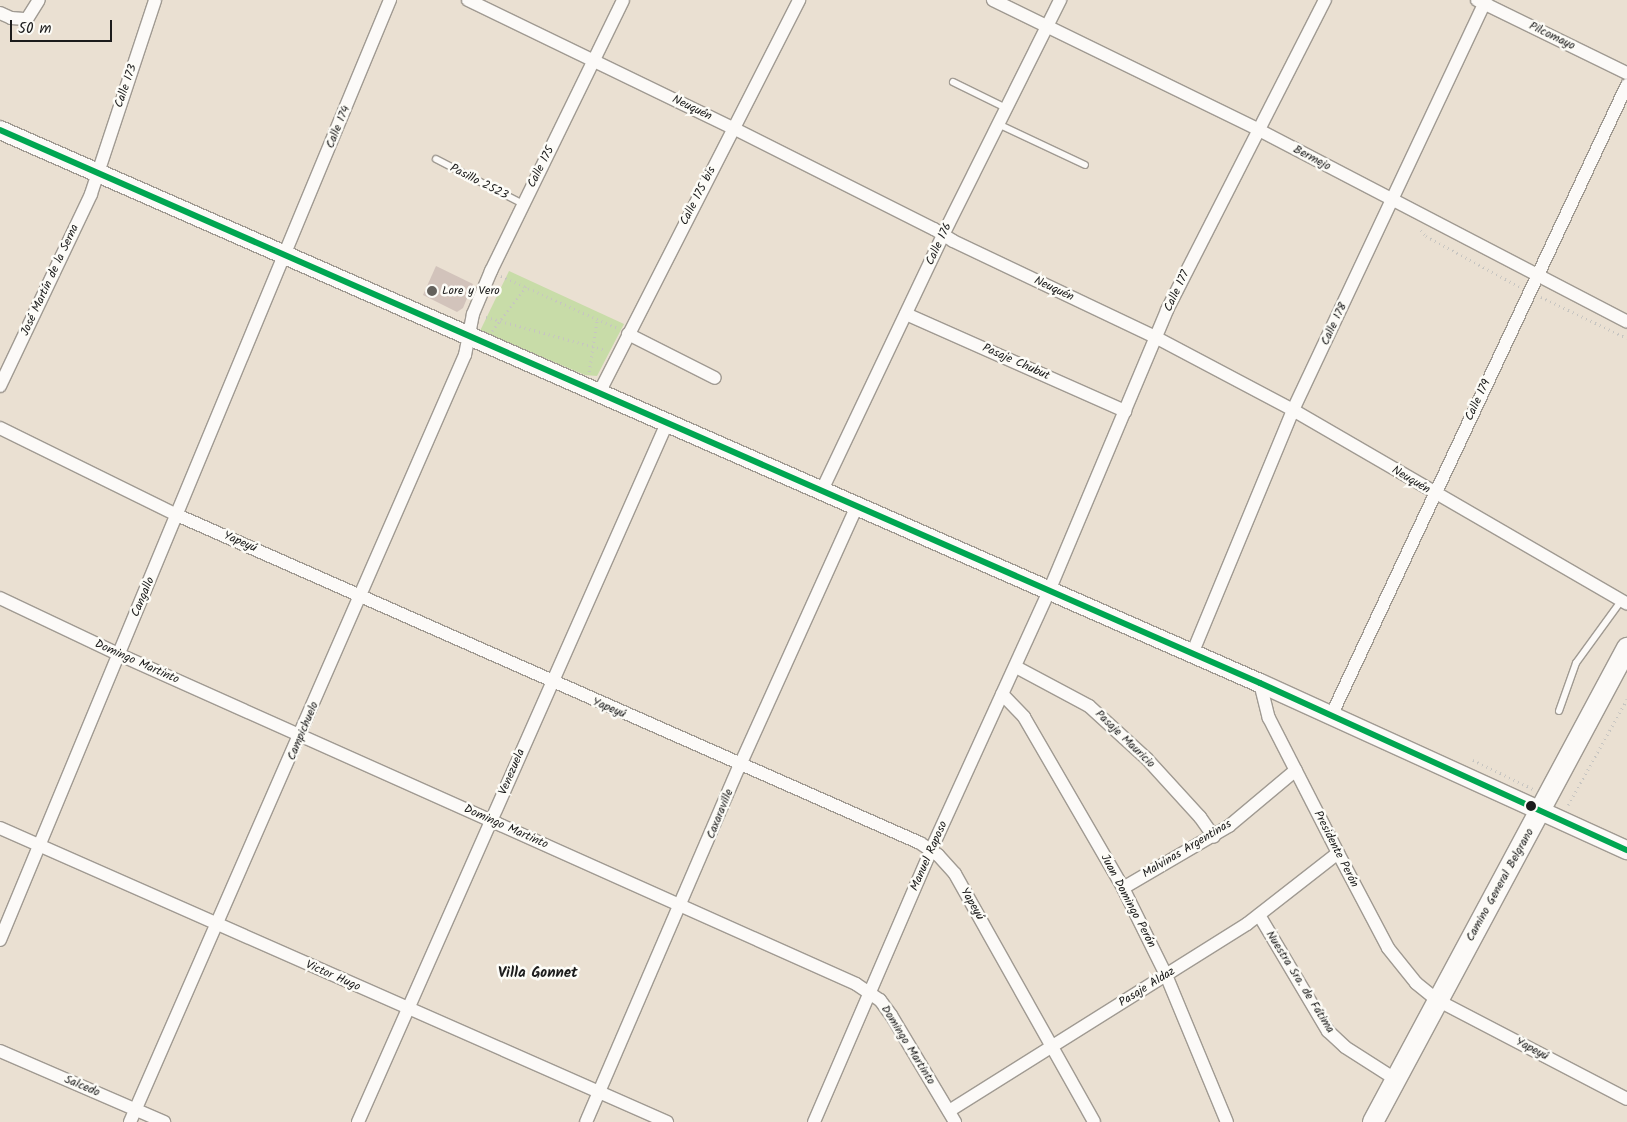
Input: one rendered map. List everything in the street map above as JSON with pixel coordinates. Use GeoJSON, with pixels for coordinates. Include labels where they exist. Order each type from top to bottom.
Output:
{"type":"FeatureCollection","features":[{"type":"Feature","properties":{"kind":"main road"},"geometry":{"type":"LineString","coordinates":[[0,130],[286,254],[471,324],[490,336],[588,380],[667,423],[1260,683],[1627,850]]}},
{"type":"Feature","properties":{"kind":"main road","name":"Camino General Belgrano"},"geometry":{"type":"LineString","coordinates":[[1372,1122],[1627,648]]}},
{"type":"Feature","properties":{"kind":"street"},"geometry":{"type":"LineString","coordinates":[[0,13],[11,18],[28,19],[40,0]]}},
{"type":"Feature","properties":{"kind":"street","name":"Calle 173"},"geometry":{"type":"LineString","coordinates":[[98,172],[155,0]]}},
{"type":"Feature","properties":{"kind":"street","name":"Calle 174"},"geometry":{"type":"LineString","coordinates":[[286,254],[390,0]]}},
{"type":"Feature","properties":{"kind":"street","name":"Neuquén"},"geometry":{"type":"LineString","coordinates":[[468,0],[732,128],[943,235],[1157,338],[1293,410],[1624,602]]}},
{"type":"Feature","properties":{"kind":"street","name":"Calle 175"},"geometry":{"type":"LineString","coordinates":[[471,324],[491,271],[595,61],[623,0]]}},
{"type":"Feature","properties":{"kind":"street","name":"Calle 175 bis"},"geometry":{"type":"LineString","coordinates":[[588,380],[622,335],[799,0]]}},
{"type":"Feature","properties":{"kind":"street","name":"Bermejo"},"geometry":{"type":"LineString","coordinates":[[993,0],[1257,129],[1392,202],[1627,322]]}},
{"type":"Feature","properties":{"kind":"street","name":"Calle 176"},"geometry":{"type":"LineString","coordinates":[[822,490],[943,235],[1060,0]]}},
{"type":"Feature","properties":{"kind":"street","name":"Calle 177"},"geometry":{"type":"LineString","coordinates":[[1049,592],[1157,338],[1257,129],[1325,0]]}},
{"type":"Feature","properties":{"kind":"street","name":"Pilcomayo"},"geometry":{"type":"LineString","coordinates":[[1483,1],[1627,73]]}},
{"type":"Feature","properties":{"kind":"street","name":"Calle 178"},"geometry":{"type":"LineString","coordinates":[[1192,654],[1293,410],[1392,202],[1483,1]]}},
{"type":"Feature","properties":{"kind":"street","name":"Calle 179"},"geometry":{"type":"LineString","coordinates":[[1332,716],[1434,493],[1530,291],[1538,278],[1627,85]]}},
{"type":"Feature","properties":{"kind":"street","name":"José Martín de la Serna"},"geometry":{"type":"LineString","coordinates":[[0,386],[91,194],[98,172]]}},
{"type":"Feature","properties":{"kind":"street","name":"Cangallo"},"geometry":{"type":"LineString","coordinates":[[0,940],[286,254]]}},
{"type":"Feature","properties":{"kind":"street","name":"Pasaje Chubut"},"geometry":{"type":"LineString","coordinates":[[906,314],[1125,411]]}},
{"type":"Feature","properties":{"kind":"street","name":"Campichuelo"},"geometry":{"type":"LineString","coordinates":[[130,1122],[301,736],[360,595],[465,355],[471,324]]}},
{"type":"Feature","properties":{"kind":"street"},"geometry":{"type":"LineString","coordinates":[[622,335],[715,378]]}},
{"type":"Feature","properties":{"kind":"street","name":"Venezuela"},"geometry":{"type":"LineString","coordinates":[[358,1122],[410,1009],[551,683],[667,423]]}},
{"type":"Feature","properties":{"kind":"street","name":"Yapeyú"},"geometry":{"type":"LineString","coordinates":[[0,428],[177,515],[360,595],[551,683],[931,850],[955,874],[1094,1122]]}},
{"type":"Feature","properties":{"kind":"street","name":"Caxaraville"},"geometry":{"type":"LineString","coordinates":[[586,1122],[683,904],[740,765],[857,506]]}},
{"type":"Feature","properties":{"kind":"street","name":"Manuel Raposo"},"geometry":{"type":"LineString","coordinates":[[814,1122],[931,850],[1049,592]]}},
{"type":"Feature","properties":{"kind":"street","name":"Domingo Martinto"},"geometry":{"type":"LineString","coordinates":[[0,598],[118,654],[301,736],[683,904],[870,992],[891,1015],[952,1116]]}},
{"type":"Feature","properties":{"kind":"street","name":"Pasaje Mauricio"},"geometry":{"type":"LineString","coordinates":[[1016,667],[1090,706],[1147,759],[1200,817],[1214,837]]}},
{"type":"Feature","properties":{"kind":"street","name":"Presidente Perón"},"geometry":{"type":"LineString","coordinates":[[1260,683],[1269,718],[1388,948],[1416,983],[1437,1000]]}},
{"type":"Feature","properties":{"kind":"street","name":"Juan Domingo Perón"},"geometry":{"type":"LineString","coordinates":[[1002,694],[1024,717],[1123,888],[1166,975],[1227,1122]]}},
{"type":"Feature","properties":{"kind":"street","name":"Malvinas Argentinas"},"geometry":{"type":"LineString","coordinates":[[1123,888],[1214,837],[1296,770]]}},
{"type":"Feature","properties":{"kind":"street","name":"Victor Hugo"},"geometry":{"type":"LineString","coordinates":[[0,828],[667,1122]]}},
{"type":"Feature","properties":{"kind":"street","name":"Pasaje Aldaz"},"geometry":{"type":"LineString","coordinates":[[952,1116],[1052,1045],[1259,915],[1338,853]]}},
{"type":"Feature","properties":{"kind":"street","name":"Nuestra Sra. de Fátima"},"geometry":{"type":"LineString","coordinates":[[1259,915],[1328,1031],[1345,1047],[1395,1079]]}},
{"type":"Feature","properties":{"kind":"street","name":"Yapeyú"},"geometry":{"type":"LineString","coordinates":[[1437,1000],[1627,1099]]}},
{"type":"Feature","properties":{"kind":"street","name":"Salcedo"},"geometry":{"type":"LineString","coordinates":[[0,1051],[164,1122]]}},
{"type":"Feature","properties":{"kind":"lane"},"geometry":{"type":"LineString","coordinates":[[953,82],[1006,108]]}},
{"type":"Feature","properties":{"kind":"lane"},"geometry":{"type":"LineString","coordinates":[[998,124],[1085,165]]}},
{"type":"Feature","properties":{"kind":"lane","name":"Pasillo 2523"},"geometry":{"type":"LineString","coordinates":[[436,159],[523,204]]}},
{"type":"Feature","properties":{"kind":"lane"},"geometry":{"type":"LineString","coordinates":[[1559,711],[1576,663],[1624,602]]}},
{"type":"Feature","properties":{"kind":"path"},"geometry":{"type":"LineString","coordinates":[[1419,227],[1426,236],[1530,291],[1627,338]]}},
{"type":"Feature","properties":{"kind":"path"},"geometry":{"type":"LineString","coordinates":[[491,271],[621,329],[622,335]]}},
{"type":"Feature","properties":{"kind":"path"},"geometry":{"type":"LineString","coordinates":[[490,336],[526,287]]}},
{"type":"Feature","properties":{"kind":"path"},"geometry":{"type":"LineString","coordinates":[[588,380],[597,319]]}},
{"type":"Feature","properties":{"kind":"path"},"geometry":{"type":"LineString","coordinates":[[471,324],[500,320],[610,351],[607,357]]}},
{"type":"Feature","properties":{"kind":"path"},"geometry":{"type":"LineString","coordinates":[[471,324],[490,336],[501,333]]}},
{"type":"Feature","properties":{"kind":"path"},"geometry":{"type":"LineString","coordinates":[[588,380],[596,371]]}},
{"type":"Feature","properties":{"kind":"path"},"geometry":{"type":"LineString","coordinates":[[1568,805],[1627,699]]}},
{"type":"Feature","properties":{"kind":"green space"},"geometry":{"type":"Polygon","coordinates":[[[509,271],[624,324],[597,376],[585,375],[480,331],[509,271]]]}},
{"type":"Feature","properties":{"kind":"building"},"geometry":{"type":"Polygon","coordinates":[[[436,266],[473,284],[463,308],[457,312],[423,295],[436,266]]]}},
{"type":"Feature","properties":{"kind":"transit line"},"geometry":{"type":"LineString","coordinates":[[0,130],[1260,683],[1627,850]]}},
{"type":"Feature","properties":{"kind":"place","name":"Lore y Vero"},"geometry":{"type":"Point","coordinates":[432,291]}},
{"type":"Feature","properties":{"kind":"district","name":"Villa Gonnet"},"geometry":{"type":"Point","coordinates":[538,974]}}]}
